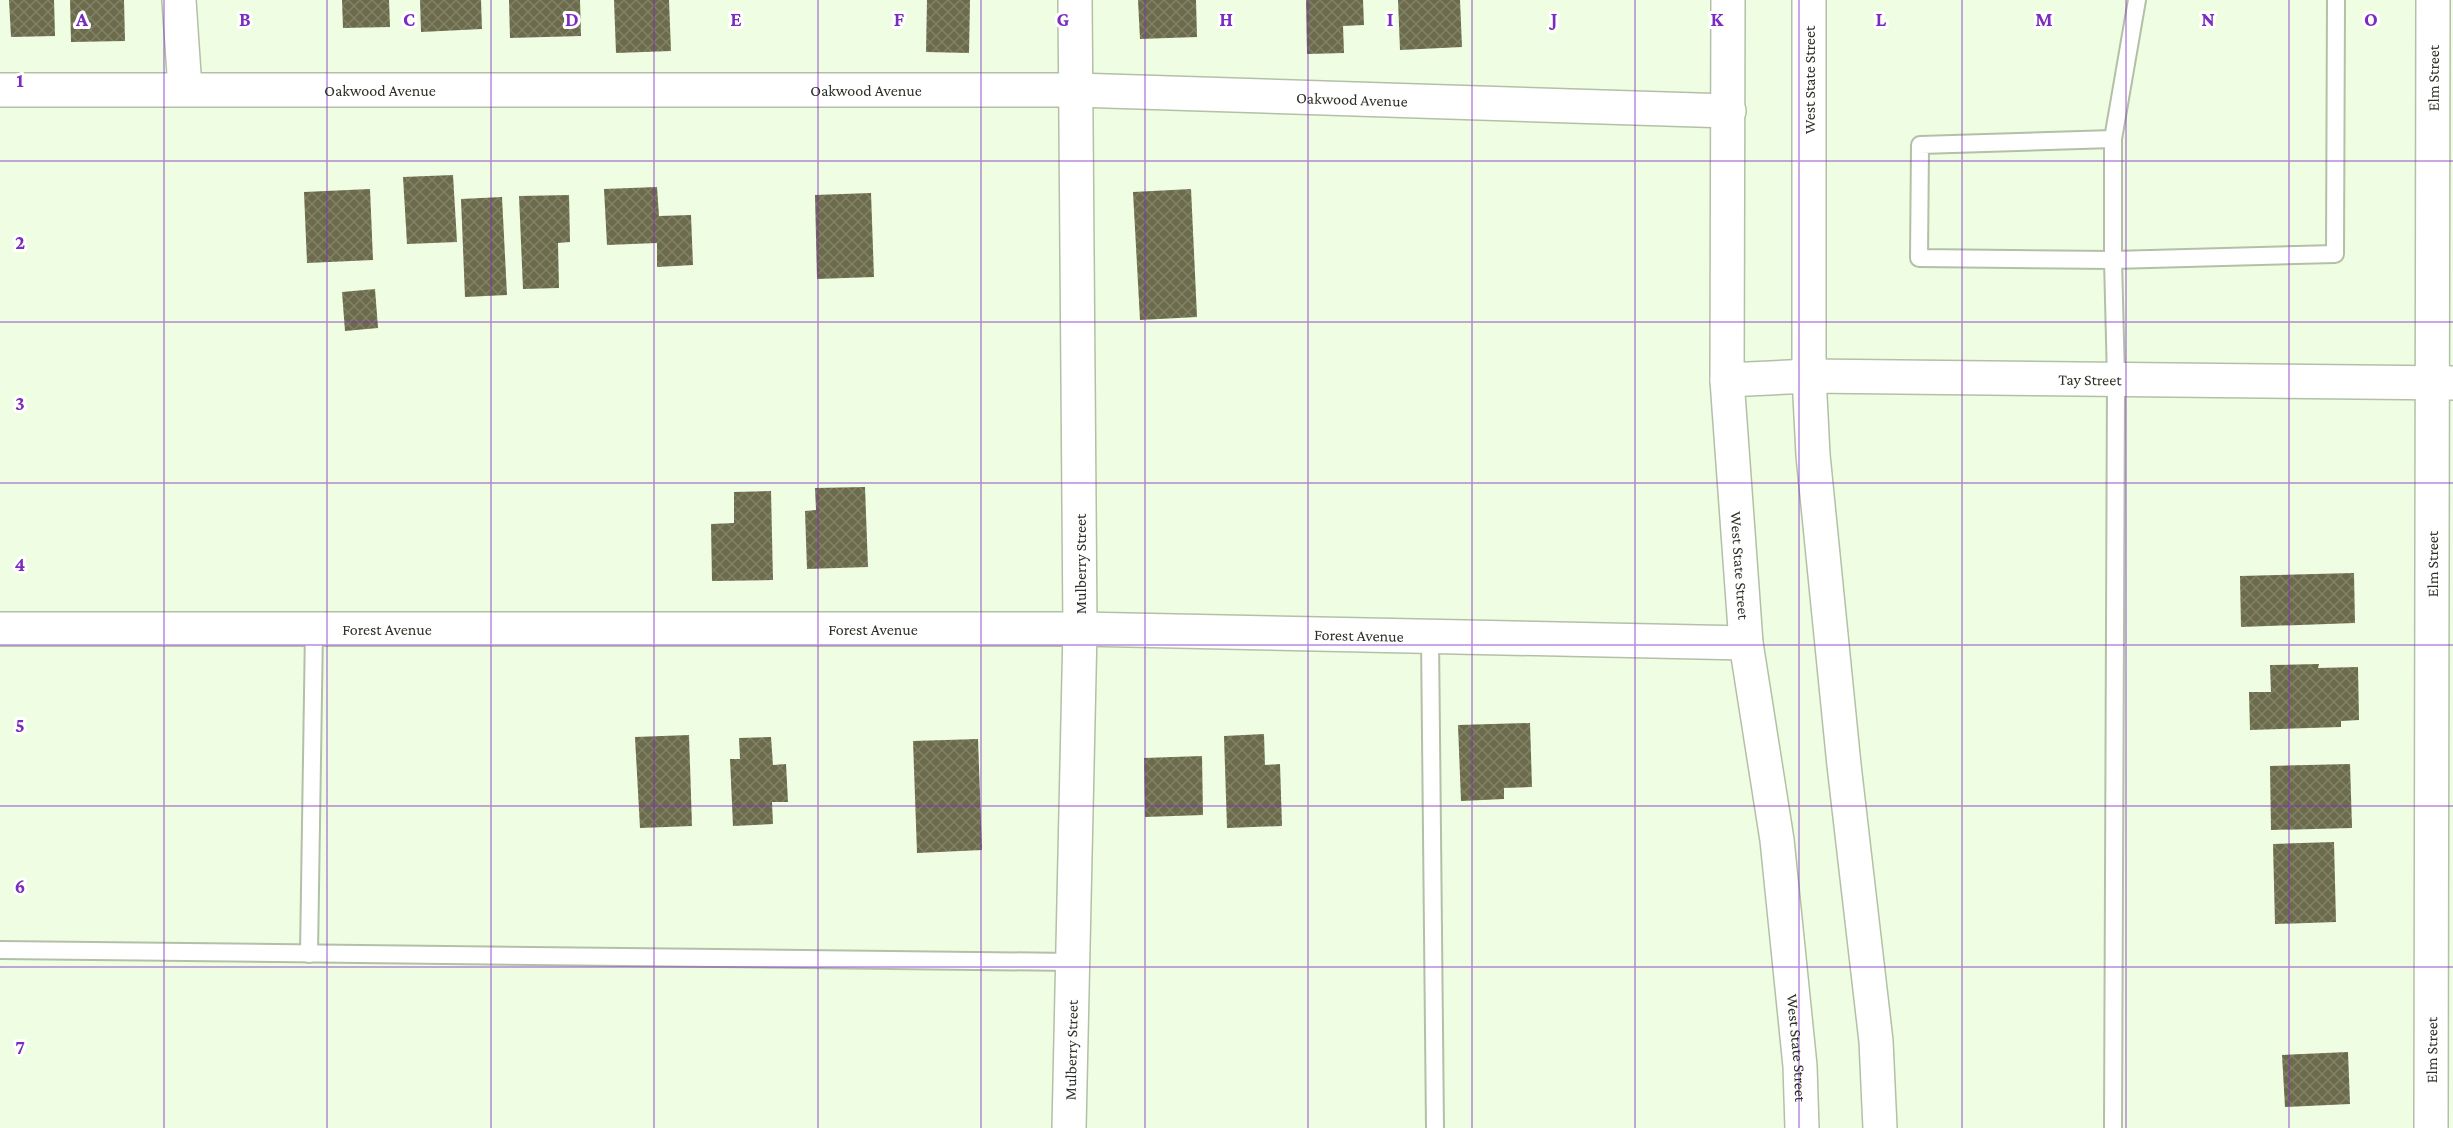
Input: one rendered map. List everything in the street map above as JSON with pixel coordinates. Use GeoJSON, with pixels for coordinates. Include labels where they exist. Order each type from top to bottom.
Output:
{"type":"FeatureCollection","features":[{"type":"Feature","properties":{"kind":"street"},"geometry":{"type":"LineString","coordinates":[[179,0],[185,89]]}},
{"type":"Feature","properties":{"kind":"street","name":"Mulberry Street"},"geometry":{"type":"LineString","coordinates":[[1069,1128],[1080,629],[1075,0]]}},
{"type":"Feature","properties":{"kind":"street","name":"West State Street"},"geometry":{"type":"LineString","coordinates":[[1728,0],[1727,380],[1746,643],[1777,840],[1800,1066],[1802,1128]]}},
{"type":"Feature","properties":{"kind":"street","name":"West State Street"},"geometry":{"type":"LineString","coordinates":[[1809,0],[1809,376],[1813,455],[1844,765],[1876,1041],[1880,1128]]}},
{"type":"Feature","properties":{"kind":"street","name":"Elm Street"},"geometry":{"type":"LineString","coordinates":[[2431,1128],[2443,383],[2433,0]]}},
{"type":"Feature","properties":{"kind":"street","name":"Oakwood Avenue"},"geometry":{"type":"LineString","coordinates":[[0,90],[1076,90],[1729,111]]}},
{"type":"Feature","properties":{"kind":"street","name":"Tay Street"},"geometry":{"type":"LineString","coordinates":[[1727,380],[1809,376],[2443,383]]}},
{"type":"Feature","properties":{"kind":"street","name":"Forest Avenue"},"geometry":{"type":"LineString","coordinates":[[0,629],[1080,629],[1746,643]]}},
{"type":"Feature","properties":{"kind":"lane"},"geometry":{"type":"LineString","coordinates":[[2113,1128],[2116,379],[2113,138],[2137,0]]}},
{"type":"Feature","properties":{"kind":"lane"},"geometry":{"type":"LineString","coordinates":[[2113,138],[1920,145],[1919,258],[2113,260],[2335,254],[2337,0]]}},
{"type":"Feature","properties":{"kind":"lane"},"geometry":{"type":"LineString","coordinates":[[309,954],[314,629]]}},
{"type":"Feature","properties":{"kind":"lane"},"geometry":{"type":"LineString","coordinates":[[1430,637],[1435,1128]]}},
{"type":"Feature","properties":{"kind":"lane"},"geometry":{"type":"LineString","coordinates":[[0,950],[1072,962]]}},
{"type":"Feature","properties":{"kind":"building"},"geometry":{"type":"Polygon","coordinates":[[[9,0],[54,0],[55,36],[11,37],[9,0]]]}},
{"type":"Feature","properties":{"kind":"building"},"geometry":{"type":"Polygon","coordinates":[[[70,0],[124,0],[125,41],[71,42],[70,0]]]}},
{"type":"Feature","properties":{"kind":"building"},"geometry":{"type":"Polygon","coordinates":[[[342,0],[389,0],[390,27],[343,28],[342,0]]]}},
{"type":"Feature","properties":{"kind":"building"},"geometry":{"type":"Polygon","coordinates":[[[420,0],[481,0],[482,29],[421,32],[420,0]]]}},
{"type":"Feature","properties":{"kind":"building"},"geometry":{"type":"Polygon","coordinates":[[[509,0],[580,0],[581,36],[510,38],[509,0]]]}},
{"type":"Feature","properties":{"kind":"building"},"geometry":{"type":"Polygon","coordinates":[[[614,0],[669,0],[671,51],[616,53],[614,0]]]}},
{"type":"Feature","properties":{"kind":"building"},"geometry":{"type":"Polygon","coordinates":[[[927,0],[970,0],[969,53],[926,52],[927,0]]]}},
{"type":"Feature","properties":{"kind":"building"},"geometry":{"type":"Polygon","coordinates":[[[1138,0],[1196,0],[1197,37],[1140,39],[1138,0]]]}},
{"type":"Feature","properties":{"kind":"building"},"geometry":{"type":"Polygon","coordinates":[[[1306,0],[1363,0],[1364,25],[1343,26],[1344,53],[1307,54],[1306,0]]]}},
{"type":"Feature","properties":{"kind":"building"},"geometry":{"type":"Polygon","coordinates":[[[1398,0],[1460,0],[1462,47],[1400,50],[1398,0]]]}},
{"type":"Feature","properties":{"kind":"building"},"geometry":{"type":"Polygon","coordinates":[[[453,175],[457,242],[407,244],[403,177],[453,175]]]}},
{"type":"Feature","properties":{"kind":"building"},"geometry":{"type":"Polygon","coordinates":[[[657,187],[659,216],[691,215],[693,265],[657,267],[657,243],[607,245],[604,189],[657,187]]]}},
{"type":"Feature","properties":{"kind":"building"},"geometry":{"type":"Polygon","coordinates":[[[370,189],[373,260],[307,263],[304,192],[370,189]]]}},
{"type":"Feature","properties":{"kind":"building"},"geometry":{"type":"Polygon","coordinates":[[[1191,189],[1197,317],[1140,320],[1133,192],[1191,189]]]}},
{"type":"Feature","properties":{"kind":"building"},"geometry":{"type":"Polygon","coordinates":[[[871,193],[874,277],[817,279],[815,195],[871,193]]]}},
{"type":"Feature","properties":{"kind":"building"},"geometry":{"type":"Polygon","coordinates":[[[569,195],[570,242],[558,243],[559,288],[523,289],[519,196],[569,195]]]}},
{"type":"Feature","properties":{"kind":"building"},"geometry":{"type":"Polygon","coordinates":[[[502,197],[507,295],[465,297],[461,199],[502,197]]]}},
{"type":"Feature","properties":{"kind":"building"},"geometry":{"type":"Polygon","coordinates":[[[375,289],[378,328],[345,331],[342,292],[375,289]]]}},
{"type":"Feature","properties":{"kind":"building"},"geometry":{"type":"Polygon","coordinates":[[[865,487],[868,567],[807,569],[805,511],[816,510],[815,488],[865,487]]]}},
{"type":"Feature","properties":{"kind":"building"},"geometry":{"type":"Polygon","coordinates":[[[771,491],[773,580],[712,581],[711,524],[734,523],[734,492],[771,491]]]}},
{"type":"Feature","properties":{"kind":"building"},"geometry":{"type":"Polygon","coordinates":[[[2354,573],[2355,623],[2241,627],[2240,576],[2354,573]]]}},
{"type":"Feature","properties":{"kind":"building"},"geometry":{"type":"Polygon","coordinates":[[[2319,664],[2318,668],[2358,667],[2359,720],[2341,721],[2341,727],[2250,730],[2249,692],[2271,692],[2270,665],[2319,664]]]}},
{"type":"Feature","properties":{"kind":"building"},"geometry":{"type":"Polygon","coordinates":[[[1530,723],[1532,787],[1504,788],[1504,799],[1461,801],[1458,725],[1530,723]]]}},
{"type":"Feature","properties":{"kind":"building"},"geometry":{"type":"Polygon","coordinates":[[[1264,734],[1265,765],[1280,764],[1282,826],[1227,828],[1224,736],[1264,734]]]}},
{"type":"Feature","properties":{"kind":"building"},"geometry":{"type":"Polygon","coordinates":[[[689,735],[692,826],[640,828],[635,737],[689,735]]]}},
{"type":"Feature","properties":{"kind":"building"},"geometry":{"type":"Polygon","coordinates":[[[771,737],[773,765],[786,764],[788,802],[772,802],[773,824],[733,826],[730,759],[740,759],[739,738],[771,737]]]}},
{"type":"Feature","properties":{"kind":"building"},"geometry":{"type":"Polygon","coordinates":[[[978,739],[982,850],[917,853],[913,741],[978,739]]]}},
{"type":"Feature","properties":{"kind":"building"},"geometry":{"type":"Polygon","coordinates":[[[1202,756],[1203,815],[1145,817],[1144,758],[1202,756]]]}},
{"type":"Feature","properties":{"kind":"building"},"geometry":{"type":"Polygon","coordinates":[[[2350,764],[2352,828],[2271,830],[2270,766],[2350,764]]]}},
{"type":"Feature","properties":{"kind":"building"},"geometry":{"type":"Polygon","coordinates":[[[2334,842],[2336,922],[2275,924],[2273,844],[2334,842]]]}},
{"type":"Feature","properties":{"kind":"building"},"geometry":{"type":"Polygon","coordinates":[[[2348,1052],[2350,1104],[2285,1107],[2282,1055],[2348,1052]]]}}]}
